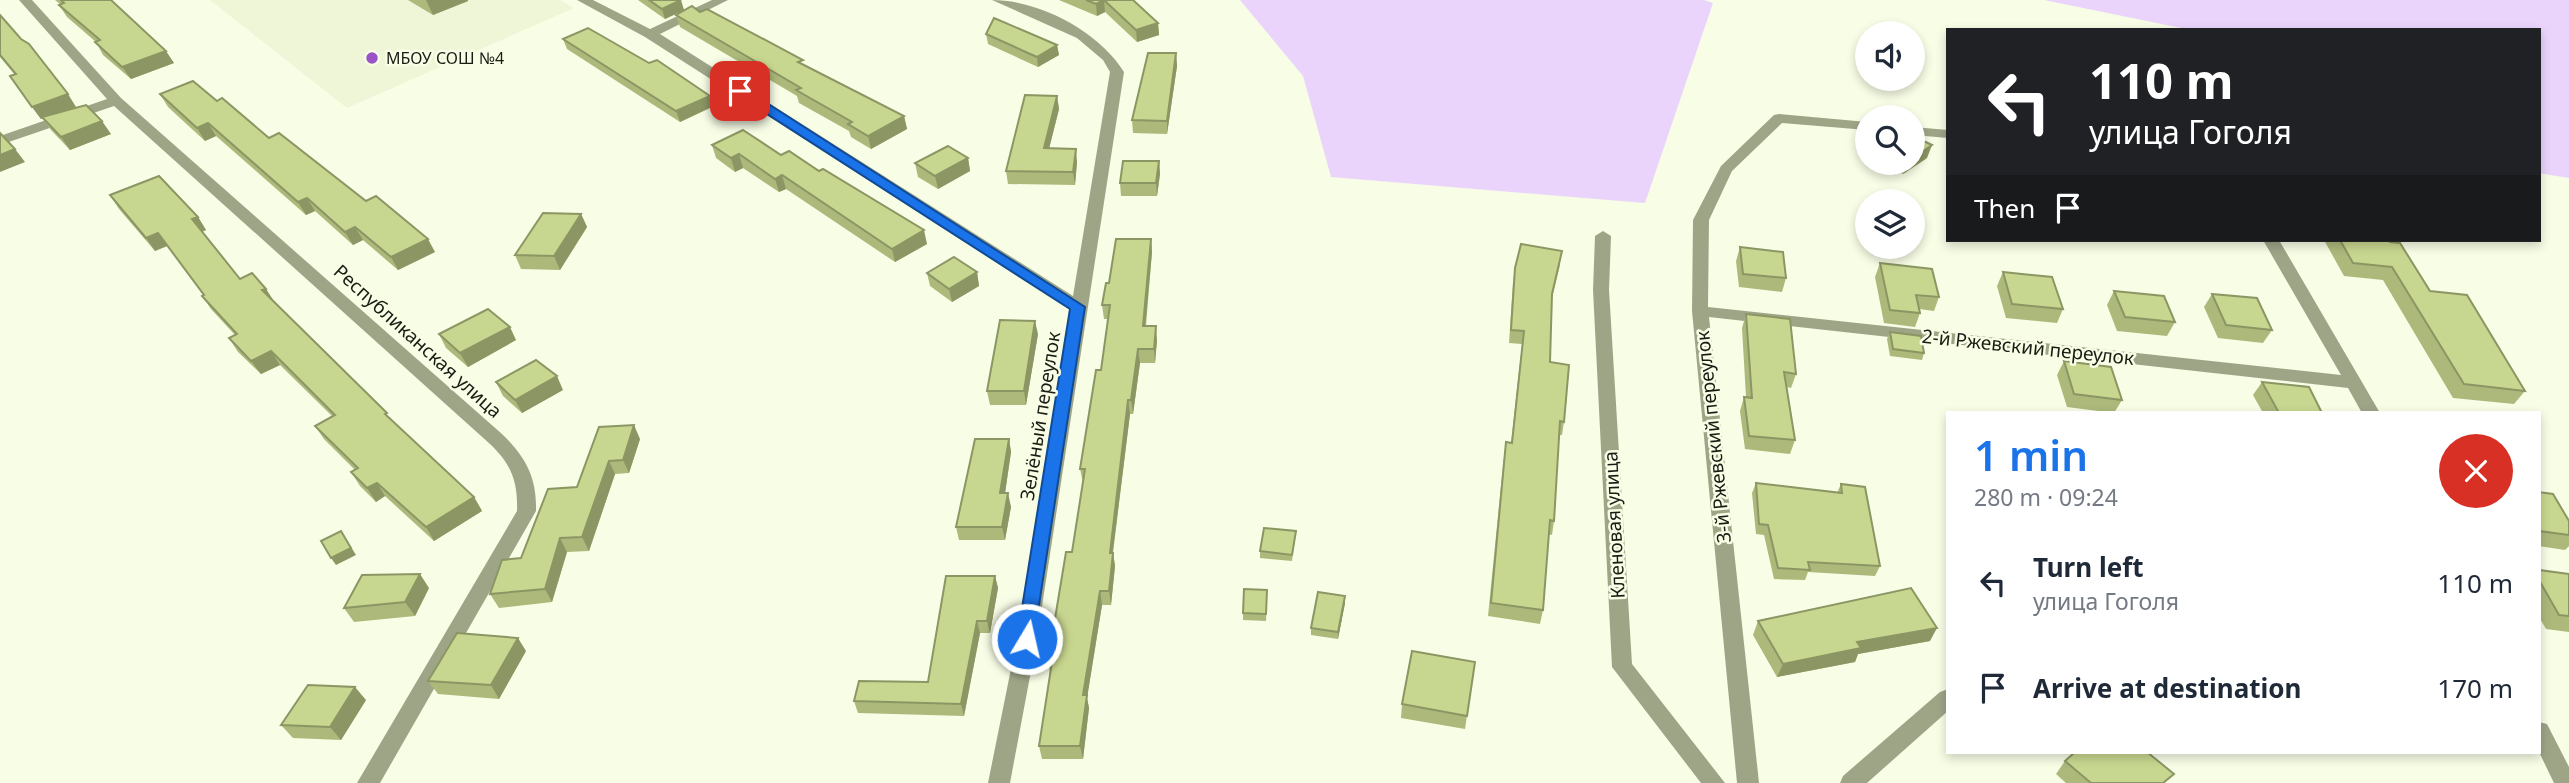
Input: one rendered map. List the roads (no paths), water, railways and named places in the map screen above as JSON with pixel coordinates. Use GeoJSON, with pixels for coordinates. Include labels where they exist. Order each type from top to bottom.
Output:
{"type":"FeatureCollection","features":[{"type":"Feature","properties":{"kind":"street","name":"Республиканская улица"},"geometry":{"type":"LineString","coordinates":[[25,0],[116,101],[516,457],[524,473],[528,488],[526,511],[368,783]]}},
{"type":"Feature","properties":{"kind":"street"},"geometry":{"type":"LineString","coordinates":[[583,0],[650,34],[1078,307]]}},
{"type":"Feature","properties":{"kind":"street"},"geometry":{"type":"LineString","coordinates":[[650,34],[722,0]]}},
{"type":"Feature","properties":{"kind":"street","name":"Зелёный переулок"},"geometry":{"type":"LineString","coordinates":[[998,0],[1090,40],[1105,52],[1116,72],[1027,639],[999,783]]}},
{"type":"Feature","properties":{"kind":"street"},"geometry":{"type":"LineString","coordinates":[[0,141],[116,101]]}},
{"type":"Feature","properties":{"kind":"street","name":"3-й Ржевский переулок"},"geometry":{"type":"LineString","coordinates":[[1748,783],[1700,310],[1701,220],[1726,169],[1779,118],[1855,125]]}},
{"type":"Feature","properties":{"kind":"street"},"geometry":{"type":"LineString","coordinates":[[1925,132],[1946,134]]}},
{"type":"Feature","properties":{"kind":"street","name":"Кленовая улица"},"geometry":{"type":"LineString","coordinates":[[1603,236],[1601,290],[1622,667],[1714,783]]}},
{"type":"Feature","properties":{"kind":"street"},"geometry":{"type":"LineString","coordinates":[[2272,242],[2370,411]]}},
{"type":"Feature","properties":{"kind":"street","name":"2-й Ржевский переулок"},"geometry":{"type":"LineString","coordinates":[[1700,310],[2355,383]]}},
{"type":"Feature","properties":{"kind":"street"},"geometry":{"type":"LineString","coordinates":[[1851,783],[1946,700]]}},
{"type":"Feature","properties":{"kind":"street"},"geometry":{"type":"LineString","coordinates":[[2541,735],[2566,783]]}},
{"type":"Feature","properties":{"kind":"place","name":"МБОУ СОШ №4"},"geometry":{"type":"Point","coordinates":[372,58]}}]}
